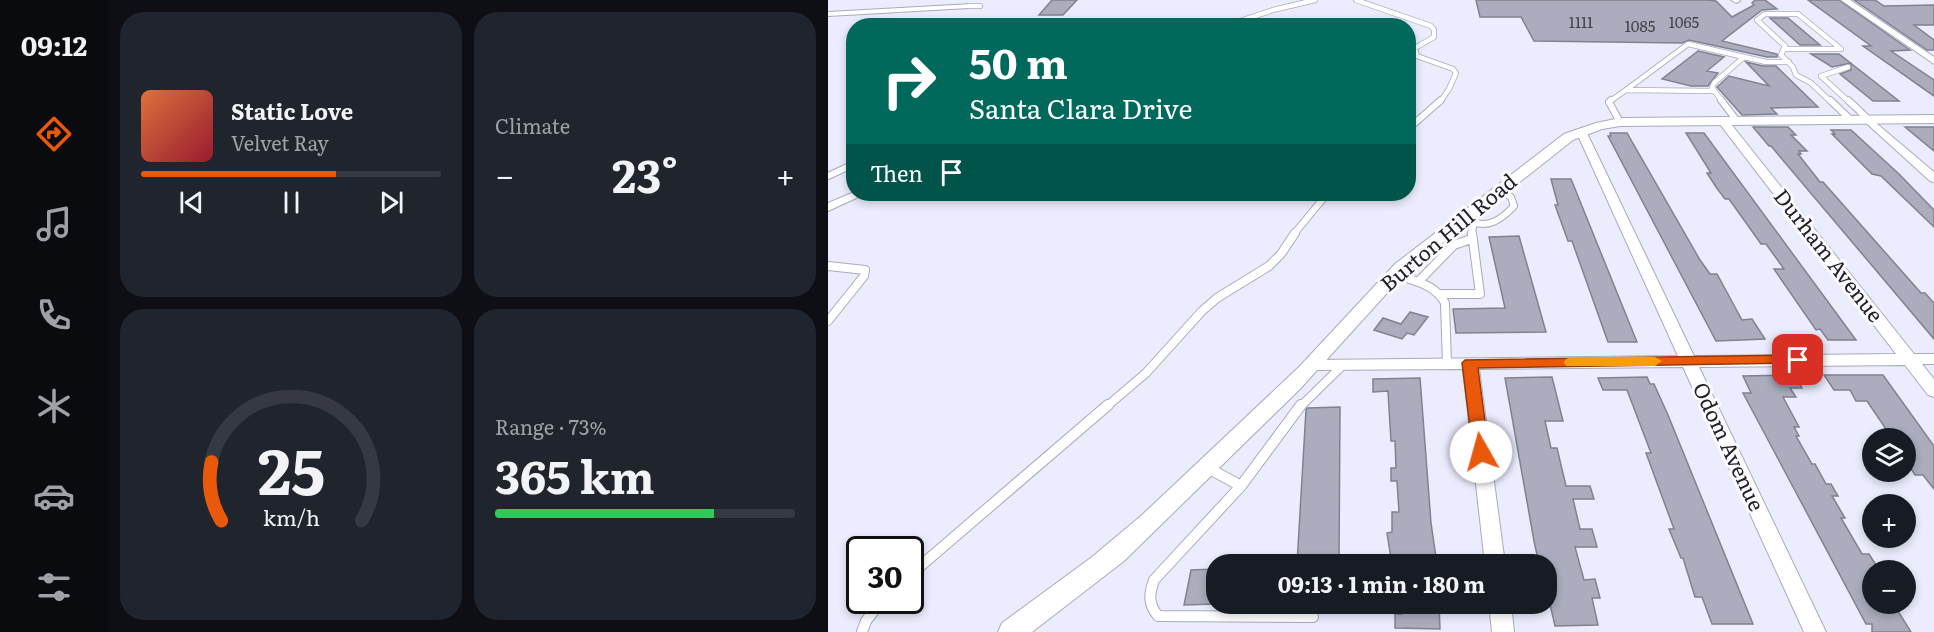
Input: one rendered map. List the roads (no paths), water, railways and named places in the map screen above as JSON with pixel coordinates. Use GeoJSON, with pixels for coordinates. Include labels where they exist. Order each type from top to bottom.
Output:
{"type":"FeatureCollection","features":[{"type":"Feature","properties":{"kind":"street"},"geometry":{"type":"LineString","coordinates":[[1845,0],[1934,61]]}},
{"type":"Feature","properties":{"kind":"street"},"geometry":{"type":"LineString","coordinates":[[828,14],[969,6]]}},
{"type":"Feature","properties":{"kind":"street","name":"Burton Hill Road"},"geometry":{"type":"LineString","coordinates":[[1011,632],[1128,542],[1313,365],[1395,274],[1469,221],[1551,147],[1581,130],[1620,122],[1934,119]]}},
{"type":"Feature","properties":{"kind":"street"},"geometry":{"type":"LineString","coordinates":[[1869,120],[1934,178]]}},
{"type":"Feature","properties":{"kind":"street","name":"Durham Avenue"},"geometry":{"type":"LineString","coordinates":[[1730,121],[1934,391]]}},
{"type":"Feature","properties":{"kind":"street","name":"Odom Avenue"},"geometry":{"type":"LineString","coordinates":[[1581,130],[1815,632]]}},
{"type":"Feature","properties":{"kind":"street"},"geometry":{"type":"LineString","coordinates":[[828,207],[846,199]]}},
{"type":"Feature","properties":{"kind":"street"},"geometry":{"type":"LineString","coordinates":[[1313,365],[1934,359]]}},
{"type":"Feature","properties":{"kind":"street"},"geometry":{"type":"LineString","coordinates":[[1470,363],[1494,554]]}},
{"type":"Feature","properties":{"kind":"street"},"geometry":{"type":"LineString","coordinates":[[1501,614],[1503,632]]}},
{"type":"Feature","properties":{"kind":"lane"},"geometry":{"type":"LineString","coordinates":[[1249,18],[1315,0]]}},
{"type":"Feature","properties":{"kind":"lane"},"geometry":{"type":"LineString","coordinates":[[1356,0],[1408,18]]}},
{"type":"Feature","properties":{"kind":"lane"},"geometry":{"type":"LineString","coordinates":[[969,6],[980,6]]}},
{"type":"Feature","properties":{"kind":"lane"},"geometry":{"type":"LineString","coordinates":[[1784,49],[1841,49],[1798,14],[1765,15],[1757,20],[1785,46],[1781,55],[1796,75],[1811,83],[1851,120]]}},
{"type":"Feature","properties":{"kind":"lane"},"geometry":{"type":"LineString","coordinates":[[1416,21],[1431,26],[1434,30],[1434,37],[1416,47]]}},
{"type":"Feature","properties":{"kind":"lane"},"geometry":{"type":"LineString","coordinates":[[1620,122],[1610,102],[1688,44],[1766,62]]}},
{"type":"Feature","properties":{"kind":"lane"},"geometry":{"type":"LineString","coordinates":[[1416,55],[1453,69],[1456,73],[1453,83],[1429,114],[1416,123]]}},
{"type":"Feature","properties":{"kind":"lane"},"geometry":{"type":"LineString","coordinates":[[1730,121],[1714,91],[1714,83],[1744,57]]}},
{"type":"Feature","properties":{"kind":"lane"},"geometry":{"type":"LineString","coordinates":[[1738,62],[1789,63]]}},
{"type":"Feature","properties":{"kind":"lane"},"geometry":{"type":"LineString","coordinates":[[1848,67],[1821,76],[1869,120]]}},
{"type":"Feature","properties":{"kind":"lane"},"geometry":{"type":"LineString","coordinates":[[1626,90],[1714,91]]}},
{"type":"Feature","properties":{"kind":"lane"},"geometry":{"type":"LineString","coordinates":[[828,176],[846,168]]}},
{"type":"Feature","properties":{"kind":"lane"},"geometry":{"type":"LineString","coordinates":[[924,563],[1146,373],[1172,348],[1202,311],[1217,298],[1269,266],[1281,254],[1297,229],[1321,201]]}},
{"type":"Feature","properties":{"kind":"lane"},"geometry":{"type":"LineString","coordinates":[[1395,274],[1442,294],[1480,294],[1469,221]]}},
{"type":"Feature","properties":{"kind":"lane"},"geometry":{"type":"LineString","coordinates":[[1418,282],[1454,245],[1471,239]]}},
{"type":"Feature","properties":{"kind":"lane"},"geometry":{"type":"LineString","coordinates":[[828,266],[865,270],[864,276],[828,321]]}},
{"type":"Feature","properties":{"kind":"lane"},"geometry":{"type":"LineString","coordinates":[[1442,294],[1445,303],[1447,363]]}},
{"type":"Feature","properties":{"kind":"lane"},"geometry":{"type":"LineString","coordinates":[[1313,617],[1158,616],[1151,607],[1149,599],[1154,580],[1241,486],[1302,404],[1343,365]]}},
{"type":"Feature","properties":{"kind":"lane"},"geometry":{"type":"LineString","coordinates":[[1206,467],[1241,486]]}},
{"type":"Feature","properties":{"kind":"lane"},"geometry":{"type":"LineString","coordinates":[[862,632],[871,614]]}}]}
